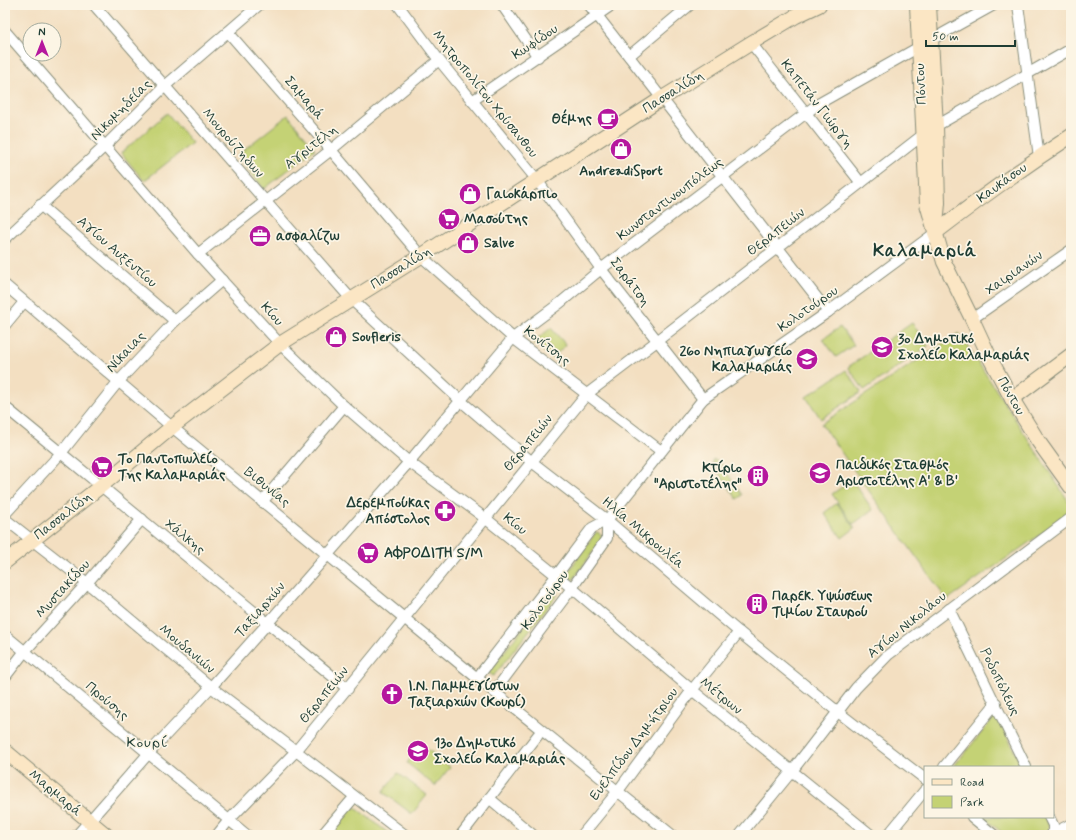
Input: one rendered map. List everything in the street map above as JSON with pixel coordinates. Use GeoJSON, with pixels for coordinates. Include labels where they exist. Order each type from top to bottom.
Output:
{"type":"FeatureCollection","features":[{"type":"Feature","properties":{"kind":"main road","name":"Πασσαλίδη"},"geometry":{"type":"LineString","coordinates":[[5,562],[101,486],[172,427],[280,344],[421,256],[661,99],[796,16],[819,5]]}},
{"type":"Feature","properties":{"kind":"main road","name":"Πόντου"},"geometry":{"type":"LineString","coordinates":[[917,5],[927,204],[944,262],[1012,400],[1038,441],[1071,487]]}},
{"type":"Feature","properties":{"kind":"main road","name":"Πόντου"},"geometry":{"type":"LineString","coordinates":[[929,5],[936,126],[938,203],[935,233]]}},
{"type":"Feature","properties":{"kind":"main road","name":"Καυκάσου"},"geometry":{"type":"LineString","coordinates":[[935,233],[1039,157],[1071,136]]}},
{"type":"Feature","properties":{"kind":"main road"},"geometry":{"type":"LineString","coordinates":[[1012,400],[1071,355]]}},
{"type":"Feature","properties":{"kind":"main road","name":"Μαρμαρά"},"geometry":{"type":"LineString","coordinates":[[5,751],[106,835]]}},
{"type":"Feature","properties":{"kind":"street","name":"Μουρούζηδων"},"geometry":{"type":"LineString","coordinates":[[94,5],[351,300]]}},
{"type":"Feature","properties":{"kind":"street","name":"Νικομηδείας"},"geometry":{"type":"LineString","coordinates":[[5,239],[105,146],[165,86],[258,5]]}},
{"type":"Feature","properties":{"kind":"street","name":"Μητροπολίτου Χρύσανθου"},"geometry":{"type":"LineString","coordinates":[[398,5],[439,60],[537,180]]}},
{"type":"Feature","properties":{"kind":"street"},"geometry":{"type":"LineString","coordinates":[[502,5],[538,57]]}},
{"type":"Feature","properties":{"kind":"street"},"geometry":{"type":"LineString","coordinates":[[589,5],[828,312]]}},
{"type":"Feature","properties":{"kind":"street","name":"Κωφίδου"},"geometry":{"type":"LineString","coordinates":[[472,101],[612,5]]}},
{"type":"Feature","properties":{"kind":"street"},"geometry":{"type":"LineString","coordinates":[[629,56],[690,5]]}},
{"type":"Feature","properties":{"kind":"street"},"geometry":{"type":"LineString","coordinates":[[931,40],[994,5]]}},
{"type":"Feature","properties":{"kind":"street"},"geometry":{"type":"LineString","coordinates":[[1018,5],[1039,157]]}},
{"type":"Feature","properties":{"kind":"street","name":"Κίου"},"geometry":{"type":"LineString","coordinates":[[5,31],[198,254],[280,344],[344,406],[409,462],[485,518],[556,576]]}},
{"type":"Feature","properties":{"kind":"street","name":"Σαμαρά"},"geometry":{"type":"LineString","coordinates":[[228,32],[421,256]]}},
{"type":"Feature","properties":{"kind":"street","name":"Καπετάν Γιώργη"},"geometry":{"type":"LineString","coordinates":[[751,43],[861,183]]}},
{"type":"Feature","properties":{"kind":"street","name":"Κωνσταντινουπόλεως"},"geometry":{"type":"LineString","coordinates":[[461,401],[513,338],[560,303],[601,269],[818,104],[919,47]]}},
{"type":"Feature","properties":{"kind":"street"},"geometry":{"type":"LineString","coordinates":[[936,126],[1028,72],[1071,49]]}},
{"type":"Feature","properties":{"kind":"street","name":"Αγριτέλη"},"geometry":{"type":"LineString","coordinates":[[198,254],[331,150],[439,60]]}},
{"type":"Feature","properties":{"kind":"street","name":"Θεραπειών"},"geometry":{"type":"LineString","coordinates":[[217,835],[229,820],[296,751],[348,689],[586,394],[778,248],[924,134]]}},
{"type":"Feature","properties":{"kind":"street","name":"Σαράτση"},"geometry":{"type":"LineString","coordinates":[[537,180],[601,269],[702,400]]}},
{"type":"Feature","properties":{"kind":"street","name":"Αγίου Αυξεντίου"},"geometry":{"type":"LineString","coordinates":[[40,205],[175,321]]}},
{"type":"Feature","properties":{"kind":"street","name":"Κολοτούρου"},"geometry":{"type":"LineString","coordinates":[[476,678],[592,528],[607,520],[702,400],[828,312],[935,233]]}},
{"type":"Feature","properties":{"kind":"street","name":"Χαιριανών"},"geometry":{"type":"LineString","coordinates":[[972,319],[1071,250]]}},
{"type":"Feature","properties":{"kind":"street","name":"Κονίτσης"},"geometry":{"type":"LineString","coordinates":[[421,256],[513,338],[661,451]]}},
{"type":"Feature","properties":{"kind":"street","name":"Νίκαιας"},"geometry":{"type":"LineString","coordinates":[[5,514],[61,453],[118,382],[175,321],[222,280]]}},
{"type":"Feature","properties":{"kind":"street","name":"Βιθυνίας"},"geometry":{"type":"LineString","coordinates":[[5,285],[118,382],[262,502],[476,678],[672,835]]}},
{"type":"Feature","properties":{"kind":"street","name":"Ηλία Μικρουλέα"},"geometry":{"type":"LineString","coordinates":[[351,300],[461,401],[532,462],[607,520],[739,632],[838,712],[924,778]]}},
{"type":"Feature","properties":{"kind":"street"},"geometry":{"type":"LineString","coordinates":[[5,325],[24,302]]}},
{"type":"Feature","properties":{"kind":"street","name":"Ταξιαρχών"},"geometry":{"type":"LineString","coordinates":[[77,835],[148,753],[211,687],[268,623],[461,401]]}},
{"type":"Feature","properties":{"kind":"street"},"geometry":{"type":"LineString","coordinates":[[262,502],[344,406]]}},
{"type":"Feature","properties":{"kind":"street","name":"Χάλκης"},"geometry":{"type":"LineString","coordinates":[[5,407],[348,689]]}},
{"type":"Feature","properties":{"kind":"street","name":"Αγίου Νικολάου"},"geometry":{"type":"LineString","coordinates":[[740,835],[856,688],[888,655],[1071,518]]}},
{"type":"Feature","properties":{"kind":"street","name":"Μουδανιών"},"geometry":{"type":"LineString","coordinates":[[5,519],[87,583],[211,687],[296,751],[353,798],[405,835]]}},
{"type":"Feature","properties":{"kind":"street","name":"Μυστακίδου"},"geometry":{"type":"LineString","coordinates":[[5,677],[25,651],[87,583],[142,519]]}},
{"type":"Feature","properties":{"kind":"street","name":"Κολοτούρου"},"geometry":{"type":"LineString","coordinates":[[494,692],[572,588],[607,538],[607,520]]}},
{"type":"Feature","properties":{"kind":"street","name":"Μέτρων"},"geometry":{"type":"LineString","coordinates":[[556,576],[692,690],[871,835]]}},
{"type":"Feature","properties":{"kind":"street","name":"Ροδοπόλεως"},"geometry":{"type":"LineString","coordinates":[[949,609],[1026,766]]}},
{"type":"Feature","properties":{"kind":"street","name":"Ευελπίδου Δημήτριου"},"geometry":{"type":"LineString","coordinates":[[582,835],[618,792],[692,690],[739,632]]}},
{"type":"Feature","properties":{"kind":"street","name":"Προύσης"},"geometry":{"type":"LineString","coordinates":[[5,635],[247,835]]}},
{"type":"Feature","properties":{"kind":"street"},"geometry":{"type":"LineString","coordinates":[[945,766],[996,703]]}},
{"type":"Feature","properties":{"kind":"street"},"geometry":{"type":"LineString","coordinates":[[461,835],[538,735]]}},
{"type":"Feature","properties":{"kind":"street"},"geometry":{"type":"LineString","coordinates":[[888,835],[924,791]]}},
{"type":"Feature","properties":{"kind":"street"},"geometry":{"type":"LineString","coordinates":[[322,835],[353,798]]}},
{"type":"Feature","properties":{"kind":"street"},"geometry":{"type":"LineString","coordinates":[[489,798],[533,835]]}},
{"type":"Feature","properties":{"kind":"street"},"geometry":{"type":"LineString","coordinates":[[973,818],[994,835]]}},
{"type":"Feature","properties":{"kind":"street"},"geometry":{"type":"LineString","coordinates":[[1050,818],[1053,825],[1052,834]]}},
{"type":"Feature","properties":{"kind":"street"},"geometry":{"type":"LineString","coordinates":[[1052,834],[1071,824]]}},
{"type":"Feature","properties":{"kind":"green space"},"geometry":{"type":"Polygon","coordinates":[[[167,113],[192,143],[144,181],[121,153],[167,113]]]}},
{"type":"Feature","properties":{"kind":"green space"},"geometry":{"type":"Polygon","coordinates":[[[288,115],[315,149],[264,189],[237,155],[288,115]]]}},
{"type":"Feature","properties":{"kind":"green space"},"geometry":{"type":"Polygon","coordinates":[[[912,323],[928,346],[864,390],[848,367],[912,323]]]}},
{"type":"Feature","properties":{"kind":"green space"},"geometry":{"type":"Polygon","coordinates":[[[840,327],[854,345],[836,357],[823,339],[840,327]]]}},
{"type":"Feature","properties":{"kind":"green space"},"geometry":{"type":"Polygon","coordinates":[[[551,328],[566,345],[552,358],[533,342],[551,328]]]}},
{"type":"Feature","properties":{"kind":"green space"},"geometry":{"type":"Polygon","coordinates":[[[959,333],[1071,505],[1071,513],[947,600],[821,424],[959,333]]]}},
{"type":"Feature","properties":{"kind":"green space"},"geometry":{"type":"Polygon","coordinates":[[[846,370],[861,392],[821,419],[806,397],[846,370]]]}},
{"type":"Feature","properties":{"kind":"green space"},"geometry":{"type":"Polygon","coordinates":[[[713,459],[719,461],[742,495],[737,499],[713,465],[713,459]]]}},
{"type":"Feature","properties":{"kind":"green space"},"geometry":{"type":"Polygon","coordinates":[[[852,480],[873,510],[853,524],[832,494],[852,480]]]}},
{"type":"Feature","properties":{"kind":"green space"},"geometry":{"type":"Polygon","coordinates":[[[837,503],[855,528],[842,538],[824,513],[837,503]]]}},
{"type":"Feature","properties":{"kind":"green space"},"geometry":{"type":"Polygon","coordinates":[[[598,532],[603,538],[572,581],[566,575],[595,533],[598,532]]]}},
{"type":"Feature","properties":{"kind":"green space"},"geometry":{"type":"Polygon","coordinates":[[[553,590],[558,594],[493,676],[488,672],[553,590]]]}},
{"type":"Feature","properties":{"kind":"green space"},"geometry":{"type":"Polygon","coordinates":[[[997,714],[1022,766],[954,766],[997,714]]]}},
{"type":"Feature","properties":{"kind":"green space"},"geometry":{"type":"Polygon","coordinates":[[[421,744],[450,767],[435,786],[407,763],[421,744]]]}},
{"type":"Feature","properties":{"kind":"green space"},"geometry":{"type":"Polygon","coordinates":[[[398,773],[427,795],[412,814],[383,792],[398,773]]]}},
{"type":"Feature","properties":{"kind":"green space"},"geometry":{"type":"Polygon","coordinates":[[[352,805],[391,835],[327,835],[352,805]]]}},
{"type":"Feature","properties":{"kind":"green space"},"geometry":{"type":"Polygon","coordinates":[[[984,818],[1046,818],[1049,825],[1048,835],[1005,835],[984,818]]]}},
{"type":"Feature","properties":{"kind":"place","name":"Θέμης"},"geometry":{"type":"Point","coordinates":[608,119]}},
{"type":"Feature","properties":{"kind":"place","name":"AndreadiSport"},"geometry":{"type":"Point","coordinates":[621,149]}},
{"type":"Feature","properties":{"kind":"place","name":"Γαιοκάρπιο"},"geometry":{"type":"Point","coordinates":[470,194]}},
{"type":"Feature","properties":{"kind":"place","name":"Μασούτης"},"geometry":{"type":"Point","coordinates":[449,219]}},
{"type":"Feature","properties":{"kind":"place","name":"ασφαλίζω"},"geometry":{"type":"Point","coordinates":[260,236]}},
{"type":"Feature","properties":{"kind":"place","name":"Salve"},"geometry":{"type":"Point","coordinates":[468,243]}},
{"type":"Feature","properties":{"kind":"place","name":"Soufleris"},"geometry":{"type":"Point","coordinates":[336,337]}},
{"type":"Feature","properties":{"kind":"place","name":"3ο Δημοτικό Σχολείο Καλαμαριάς"},"geometry":{"type":"Point","coordinates":[882,347]}},
{"type":"Feature","properties":{"kind":"place","name":"26ο Νηπιαγωγείο Καλαμαριάς"},"geometry":{"type":"Point","coordinates":[807,359]}},
{"type":"Feature","properties":{"kind":"place","name":"Το Παντοπωλείο Της Καλαμαριάς"},"geometry":{"type":"Point","coordinates":[102,467]}},
{"type":"Feature","properties":{"kind":"place","name":"Παιδικός Σταθμός Αριστοτέλης Α' & Β'"},"geometry":{"type":"Point","coordinates":[820,473]}},
{"type":"Feature","properties":{"kind":"place","name":"Κτίριο \"Αριστοτέλης\""},"geometry":{"type":"Point","coordinates":[758,476]}},
{"type":"Feature","properties":{"kind":"place","name":"Δερεμπούκας Απόστολος"},"geometry":{"type":"Point","coordinates":[445,511]}},
{"type":"Feature","properties":{"kind":"place","name":"ΑΦΡΟΔΙΤΗ S/M"},"geometry":{"type":"Point","coordinates":[368,553]}},
{"type":"Feature","properties":{"kind":"place","name":"Παρεκ. Υψώσεως Τιμίου Σταυρού"},"geometry":{"type":"Point","coordinates":[757,604]}},
{"type":"Feature","properties":{"kind":"place","name":"Ι.Ν. Παμμεγίστων Ταξιαρχών (Κουρί)"},"geometry":{"type":"Point","coordinates":[392,694]}},
{"type":"Feature","properties":{"kind":"place","name":"13ο Δημοτικό Σχολείο Καλαμαριάς"},"geometry":{"type":"Point","coordinates":[418,751]}},
{"type":"Feature","properties":{"kind":"district","name":"Καλαμαριά"},"geometry":{"type":"Point","coordinates":[925,251]}},
{"type":"Feature","properties":{"kind":"district","name":"Κουρί"},"geometry":{"type":"Point","coordinates":[147,743]}}]}
